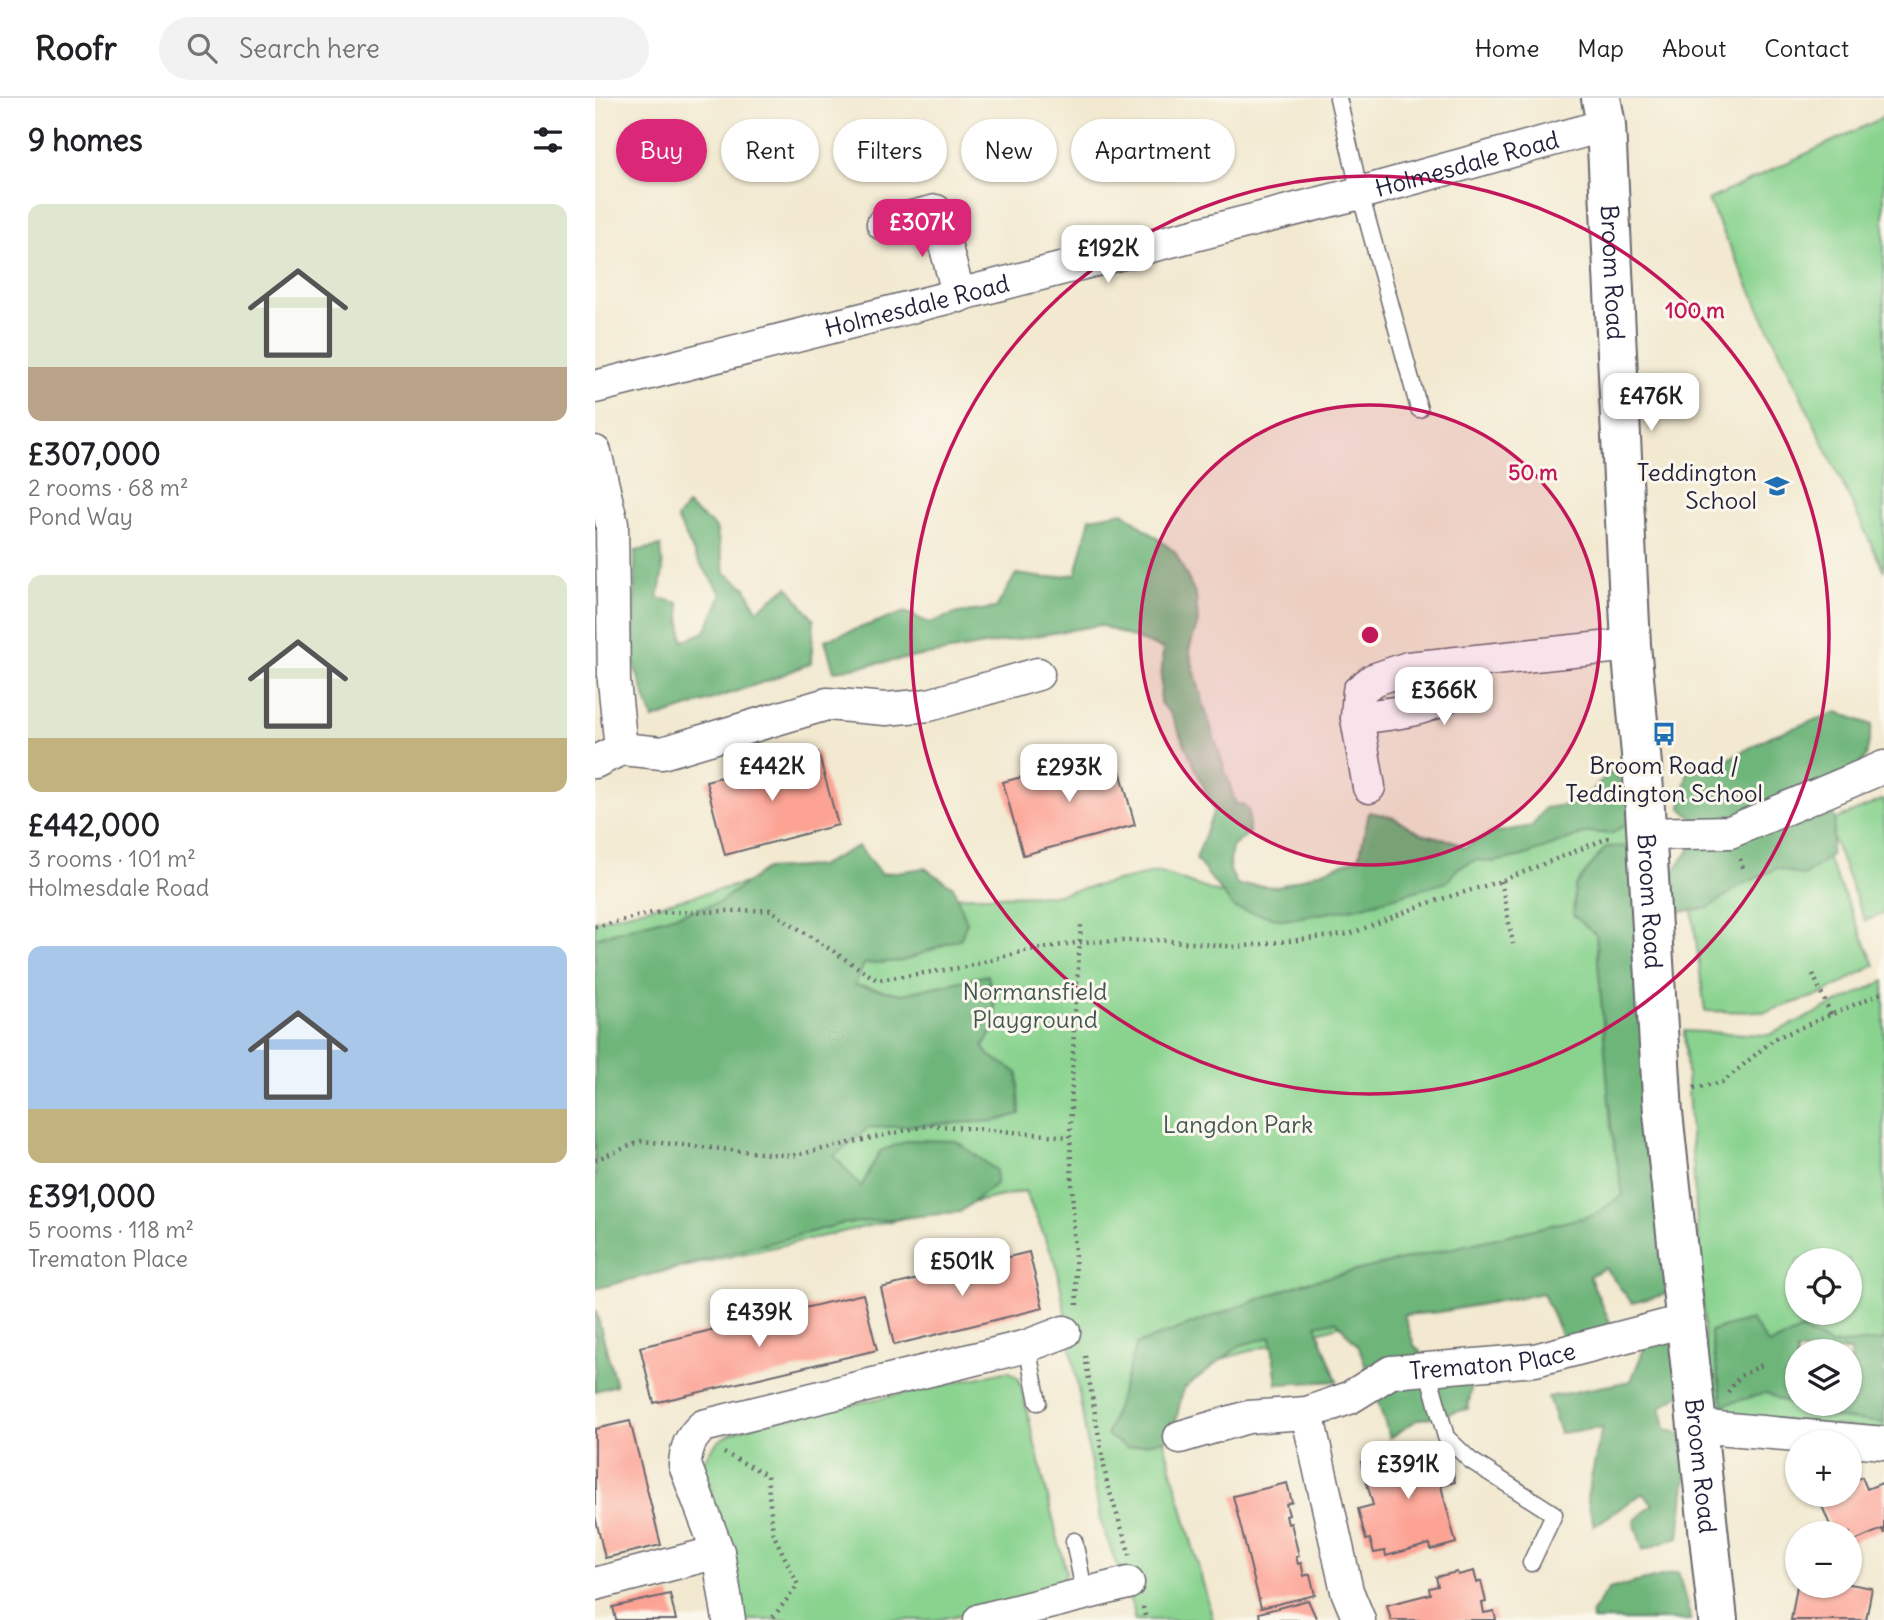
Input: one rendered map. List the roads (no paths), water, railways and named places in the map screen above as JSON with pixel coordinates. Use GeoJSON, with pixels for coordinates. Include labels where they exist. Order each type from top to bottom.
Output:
{"type":"FeatureCollection","features":[{"type":"Feature","properties":{"kind":"street","name":"Holmesdale Road"},"geometry":{"type":"LineString","coordinates":[[595,387],[1360,193],[1604,112]]}},
{"type":"Feature","properties":{"kind":"street","name":"Broom Road"},"geometry":{"type":"LineString","coordinates":[[1604,112],[1631,645],[1643,776],[1662,1095],[1718,1620]]}},
{"type":"Feature","properties":{"kind":"street"},"geometry":{"type":"LineString","coordinates":[[883,224],[936,211],[959,296]]}},
{"type":"Feature","properties":{"kind":"street"},"geometry":{"type":"LineString","coordinates":[[595,452],[612,523],[614,681],[608,755],[662,753],[827,705],[886,709],[929,705],[1038,674]]}},
{"type":"Feature","properties":{"kind":"street"},"geometry":{"type":"LineString","coordinates":[[1369,787],[1357,718],[1429,705],[1451,695],[1460,685],[1459,664],[1631,645]]}},
{"type":"Feature","properties":{"kind":"street"},"geometry":{"type":"LineString","coordinates":[[1645,831],[1730,832],[1884,767]]}},
{"type":"Feature","properties":{"kind":"street","name":"Trematon Place"},"geometry":{"type":"LineString","coordinates":[[1180,1437],[1248,1417],[1307,1413],[1349,1398],[1391,1372],[1535,1360],[1684,1321]]}},
{"type":"Feature","properties":{"kind":"street"},"geometry":{"type":"LineString","coordinates":[[729,1620],[718,1552],[685,1465],[686,1450],[692,1436],[703,1426],[1076,1334]]}},
{"type":"Feature","properties":{"kind":"street"},"geometry":{"type":"LineString","coordinates":[[1307,1413],[1347,1591],[1359,1620]]}},
{"type":"Feature","properties":{"kind":"street"},"geometry":{"type":"LineString","coordinates":[[1696,1426],[1884,1443]]}},
{"type":"Feature","properties":{"kind":"street"},"geometry":{"type":"LineString","coordinates":[[595,1584],[718,1552]]}},
{"type":"Feature","properties":{"kind":"street"},"geometry":{"type":"LineString","coordinates":[[980,1620],[1134,1582]]}},
{"type":"Feature","properties":{"kind":"lane"},"geometry":{"type":"LineString","coordinates":[[1338,98],[1360,193],[1419,409]]}},
{"type":"Feature","properties":{"kind":"lane"},"geometry":{"type":"LineString","coordinates":[[1027,1346],[1038,1402]]}},
{"type":"Feature","properties":{"kind":"lane"},"geometry":{"type":"LineString","coordinates":[[1427,1368],[1445,1437],[1470,1460],[1554,1514],[1531,1563]]}},
{"type":"Feature","properties":{"kind":"lane"},"geometry":{"type":"LineString","coordinates":[[1074,1541],[1085,1595]]}},
{"type":"Feature","properties":{"kind":"place","name":"Teddington School"},"geometry":{"type":"Point","coordinates":[1777,486]}},
{"type":"Feature","properties":{"kind":"place","name":"Broom Road / Teddington School"},"geometry":{"type":"Point","coordinates":[1664,734]}},
{"type":"Feature","properties":{"kind":"park label","name":"Normansfield Playground"},"geometry":{"type":"Point","coordinates":[1035,1005]}},
{"type":"Feature","properties":{"kind":"park label","name":"Langdon Park"},"geometry":{"type":"Point","coordinates":[1238,1124]}}]}
